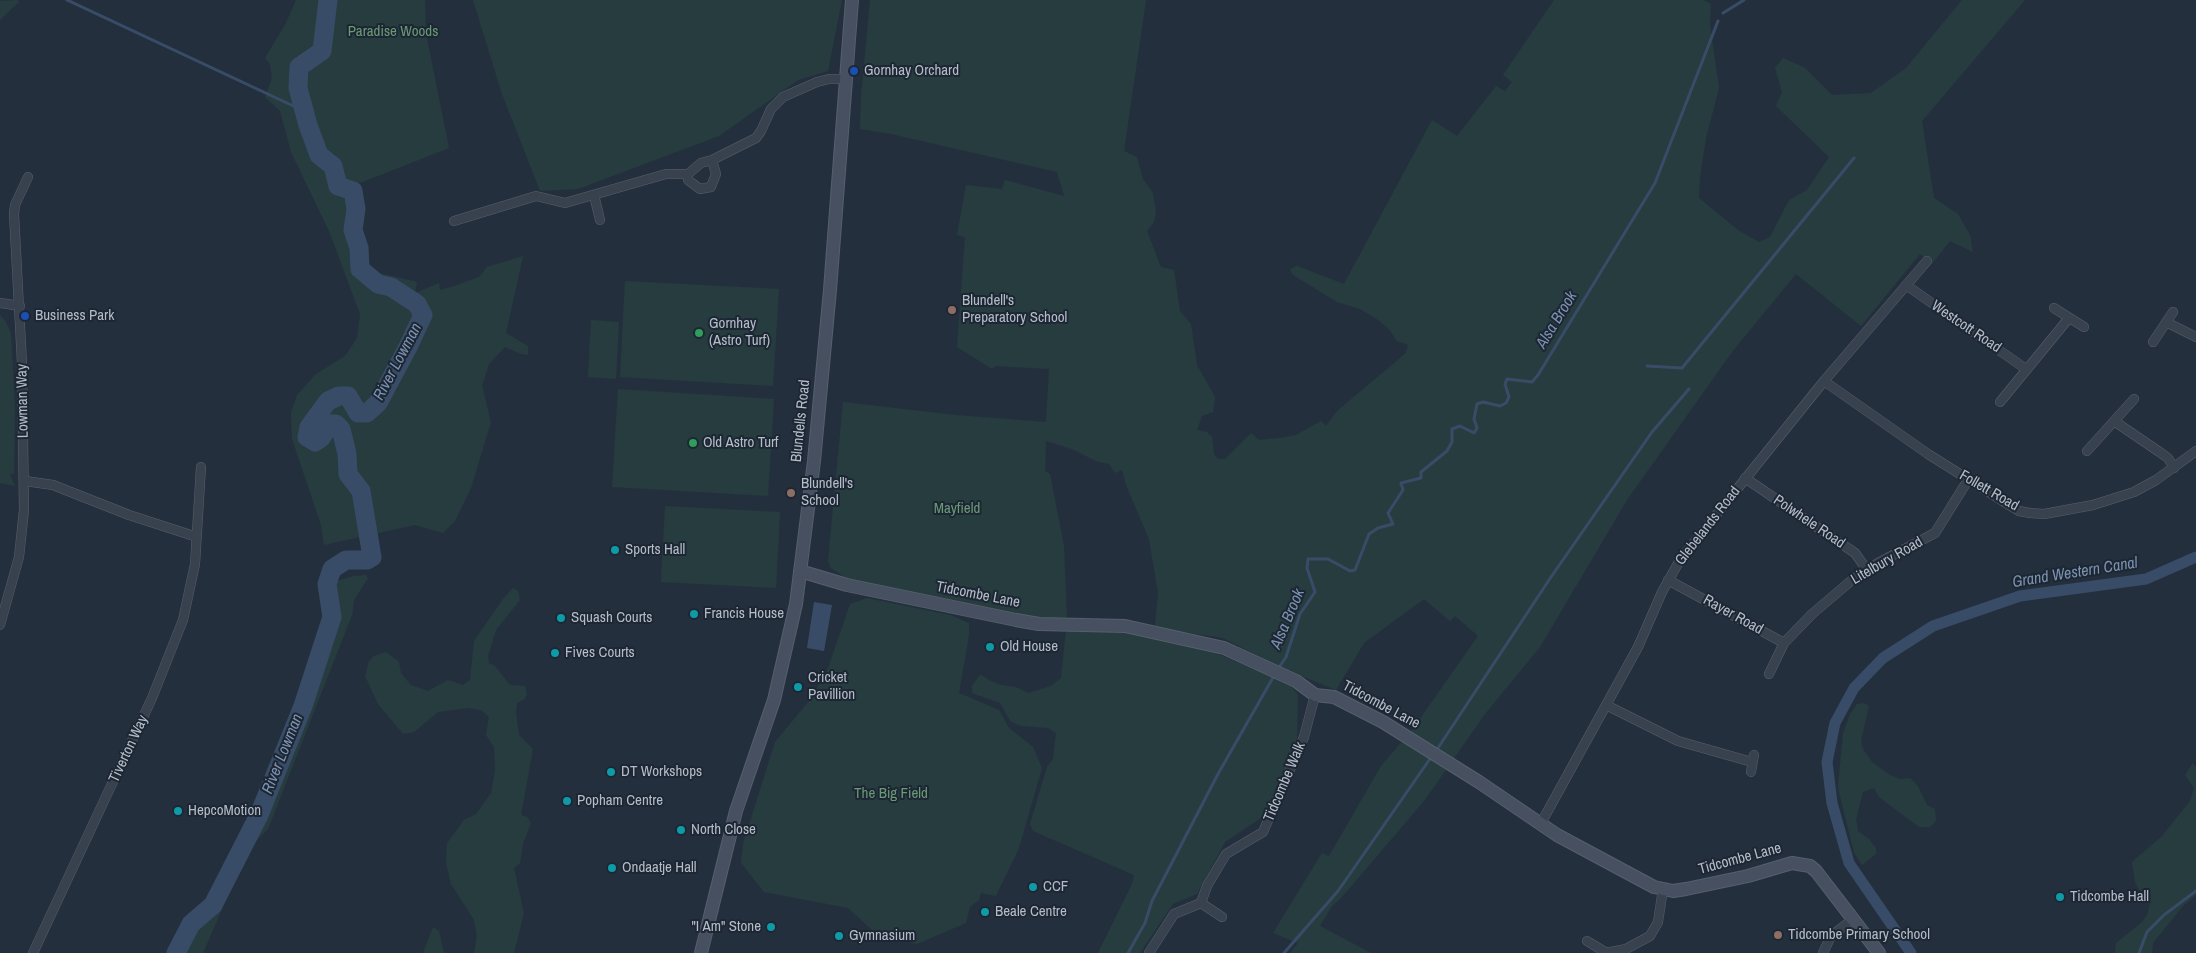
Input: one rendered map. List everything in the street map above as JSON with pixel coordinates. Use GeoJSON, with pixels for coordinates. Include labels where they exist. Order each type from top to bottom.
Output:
{"type":"FeatureCollection","features":[{"type":"Feature","properties":{"kind":"street","name":"Blundells Road"},"geometry":{"type":"LineString","coordinates":[[701,953],[736,812],[782,672],[800,571],[828,309],[852,0]]}},
{"type":"Feature","properties":{"kind":"street"},"geometry":{"type":"LineString","coordinates":[[712,160],[716,174],[711,187],[700,189],[688,180],[688,174],[693,167],[712,160],[756,138],[771,109],[783,98],[817,82],[829,79],[846,79]]}},
{"type":"Feature","properties":{"kind":"street"},"geometry":{"type":"LineString","coordinates":[[454,221],[536,196],[565,203],[666,174],[688,174]]}},
{"type":"Feature","properties":{"kind":"street","name":"Lowman Way"},"geometry":{"type":"LineString","coordinates":[[0,625],[19,557],[25,481],[20,306],[14,214],[15,205],[28,177]]}},
{"type":"Feature","properties":{"kind":"street"},"geometry":{"type":"LineString","coordinates":[[594,195],[600,220]]}},
{"type":"Feature","properties":{"kind":"street","name":"Glebelands Road"},"geometry":{"type":"LineString","coordinates":[[1540,825],[1646,632],[1668,580],[1680,560],[1824,381],[1927,261]]}},
{"type":"Feature","properties":{"kind":"street","name":"Westcott Road"},"geometry":{"type":"LineString","coordinates":[[1906,285],[2026,369]]}},
{"type":"Feature","properties":{"kind":"street"},"geometry":{"type":"LineString","coordinates":[[0,303],[20,306]]}},
{"type":"Feature","properties":{"kind":"street"},"geometry":{"type":"LineString","coordinates":[[2054,308],[2084,327]]}},
{"type":"Feature","properties":{"kind":"street"},"geometry":{"type":"LineString","coordinates":[[2153,342],[2172,312]]}},
{"type":"Feature","properties":{"kind":"street"},"geometry":{"type":"LineString","coordinates":[[2000,402],[2069,318]]}},
{"type":"Feature","properties":{"kind":"street"},"geometry":{"type":"LineString","coordinates":[[2166,322],[2196,337]]}},
{"type":"Feature","properties":{"kind":"street","name":"Follett Road"},"geometry":{"type":"LineString","coordinates":[[1824,381],[1968,480],[2019,510],[2044,514],[2116,498],[2134,492],[2174,468],[2196,451]]}},
{"type":"Feature","properties":{"kind":"street"},"geometry":{"type":"LineString","coordinates":[[2087,451],[2134,399]]}},
{"type":"Feature","properties":{"kind":"street"},"geometry":{"type":"LineString","coordinates":[[2114,421],[2158,450],[2168,458],[2174,468]]}},
{"type":"Feature","properties":{"kind":"street","name":"Tiverton Way"},"geometry":{"type":"LineString","coordinates":[[33,953],[166,667],[189,600],[197,537],[201,466]]}},
{"type":"Feature","properties":{"kind":"street","name":"Polwhele Road"},"geometry":{"type":"LineString","coordinates":[[1745,478],[1855,553],[1867,570]]}},
{"type":"Feature","properties":{"kind":"street","name":"Litelbury Road"},"geometry":{"type":"LineString","coordinates":[[1784,643],[1829,598],[1867,570],[1935,533],[1968,480]]}},
{"type":"Feature","properties":{"kind":"street"},"geometry":{"type":"LineString","coordinates":[[25,481],[53,485],[130,515],[197,537]]}},
{"type":"Feature","properties":{"kind":"street","name":"Tidcombe Lane"},"geometry":{"type":"LineString","coordinates":[[800,571],[856,587],[1016,620],[1039,624],[1092,624],[1145,630],[1224,648],[1296,681],[1315,695],[1334,697],[1418,743],[1540,825],[1637,878],[1663,889],[1673,890],[1705,886],[1792,863],[1803,864],[1816,871],[1879,953]]}},
{"type":"Feature","properties":{"kind":"street","name":"Rayer Road"},"geometry":{"type":"LineString","coordinates":[[1668,580],[1784,643]]}},
{"type":"Feature","properties":{"kind":"street"},"geometry":{"type":"LineString","coordinates":[[1769,674],[1784,643]]}},
{"type":"Feature","properties":{"kind":"street","name":"Tidcombe Walk"},"geometry":{"type":"LineString","coordinates":[[1200,903],[1207,886],[1226,854],[1233,848],[1263,832],[1266,828],[1270,813],[1304,737],[1315,695]]}},
{"type":"Feature","properties":{"kind":"street"},"geometry":{"type":"LineString","coordinates":[[1606,705],[1678,741],[1752,763]]}},
{"type":"Feature","properties":{"kind":"street"},"geometry":{"type":"LineString","coordinates":[[1587,941],[1606,953],[1626,949],[1650,936],[1658,922],[1663,889]]}},
{"type":"Feature","properties":{"kind":"street"},"geometry":{"type":"LineString","coordinates":[[1148,953],[1174,914],[1200,903],[1222,917]]}},
{"type":"Feature","properties":{"kind":"street"},"geometry":{"type":"LineString","coordinates":[[1823,953],[1831,936],[1852,920]]}},
{"type":"Feature","properties":{"kind":"green space"},"geometry":{"type":"Polygon","coordinates":[[[18,0],[19,2],[0,20],[0,1],[18,0]]]}},
{"type":"Feature","properties":{"kind":"green space","name":"Paradise Woods"},"geometry":{"type":"Polygon","coordinates":[[[296,0],[425,0],[426,34],[449,148],[355,185],[363,249],[371,271],[417,282],[415,293],[439,283],[440,290],[454,286],[479,277],[487,267],[523,256],[506,333],[528,346],[528,355],[505,347],[489,364],[482,386],[491,422],[471,488],[455,521],[443,533],[415,525],[324,545],[321,525],[292,439],[291,413],[297,395],[316,374],[345,356],[357,338],[360,314],[329,231],[291,152],[280,111],[265,97],[272,78],[270,64],[265,58],[286,23],[296,0]]]}},
{"type":"Feature","properties":{"kind":"green space"},"geometry":{"type":"Polygon","coordinates":[[[473,0],[842,0],[828,71],[798,80],[719,136],[578,189],[540,191],[502,94],[473,0]]]}},
{"type":"Feature","properties":{"kind":"green space","name":"Mayfield"},"geometry":{"type":"Polygon","coordinates":[[[870,0],[1146,0],[1124,151],[1137,157],[1143,179],[1153,193],[1156,213],[1154,222],[1147,231],[1161,267],[1174,270],[1180,311],[1191,324],[1197,365],[1215,397],[1213,412],[1202,416],[1197,430],[1207,432],[1212,437],[1214,454],[1218,459],[1225,459],[1251,433],[1259,440],[1296,435],[1321,421],[1326,426],[1337,411],[1406,353],[1408,345],[1397,341],[1389,329],[1378,320],[1360,309],[1337,302],[1293,275],[1290,269],[1297,266],[1344,284],[1432,120],[1457,136],[1496,86],[1505,91],[1512,82],[1503,75],[1554,0],[1703,0],[1711,4],[1710,25],[1719,88],[1706,138],[1699,198],[1738,230],[1759,242],[1770,237],[1789,200],[1807,190],[1829,157],[1776,106],[1782,92],[1775,68],[1783,58],[1805,68],[1832,95],[1871,93],[1906,68],[1962,0],[2025,0],[1922,121],[1934,198],[1958,214],[1970,235],[1973,252],[1950,241],[1932,264],[1920,254],[1861,326],[1796,274],[1732,352],[1627,500],[1540,647],[1485,714],[1424,801],[1332,906],[1320,926],[1371,953],[1290,953],[1298,943],[1273,933],[1322,853],[1329,856],[1381,766],[1412,730],[1478,636],[1455,616],[1450,621],[1424,599],[1364,643],[1336,690],[1275,665],[1223,638],[1155,626],[1158,593],[1149,539],[1126,485],[1122,470],[1115,473],[1109,464],[1098,462],[1072,449],[1046,441],[1045,471],[1050,474],[1064,546],[1067,619],[1038,619],[849,580],[831,568],[828,561],[843,402],[956,415],[1046,422],[1049,369],[996,366],[992,369],[957,347],[965,237],[957,235],[966,185],[1002,189],[1005,180],[1064,196],[1057,172],[891,134],[860,129],[870,0]]]}},
{"type":"Feature","properties":{"kind":"green space","name":"Gornhay (Astro Turf)"},"geometry":{"type":"Polygon","coordinates":[[[625,281],[779,289],[773,386],[620,377],[625,281]]]}},
{"type":"Feature","properties":{"kind":"green space"},"geometry":{"type":"Polygon","coordinates":[[[0,315],[11,333],[15,408],[14,473],[10,475],[15,486],[0,483],[0,315]]]}},
{"type":"Feature","properties":{"kind":"green space"},"geometry":{"type":"Polygon","coordinates":[[[591,320],[619,322],[616,379],[588,377],[591,320]]]}},
{"type":"Feature","properties":{"kind":"green space","name":"Old Astro Turf"},"geometry":{"type":"Polygon","coordinates":[[[618,389],[774,399],[768,496],[612,487],[618,389]]]}},
{"type":"Feature","properties":{"kind":"green space"},"geometry":{"type":"Polygon","coordinates":[[[665,506],[780,512],[776,588],[661,582],[665,506]]]}},
{"type":"Feature","properties":{"kind":"green space"},"geometry":{"type":"Polygon","coordinates":[[[366,575],[368,578],[354,600],[352,615],[268,829],[251,846],[242,863],[203,953],[182,953],[191,931],[215,906],[260,822],[313,687],[333,626],[336,608],[333,594],[336,581],[366,575]]]}},
{"type":"Feature","properties":{"kind":"green space"},"geometry":{"type":"Polygon","coordinates":[[[513,588],[518,591],[520,600],[496,630],[488,656],[489,663],[495,666],[510,685],[525,686],[527,694],[525,699],[517,703],[516,712],[519,735],[533,749],[521,815],[527,817],[531,823],[523,844],[520,863],[514,868],[524,913],[514,953],[474,953],[477,936],[474,920],[451,884],[446,863],[447,843],[464,820],[476,814],[491,793],[495,771],[494,747],[486,735],[489,717],[481,710],[468,708],[438,712],[414,732],[403,734],[378,704],[365,676],[369,661],[374,656],[386,652],[399,662],[401,673],[411,685],[428,691],[448,680],[463,685],[470,680],[474,641],[503,599],[513,588]]]}},
{"type":"Feature","properties":{"kind":"green space","name":"The Big Field"},"geometry":{"type":"Polygon","coordinates":[[[867,598],[950,615],[969,623],[969,635],[959,693],[999,710],[1009,728],[1033,747],[1042,768],[1019,848],[996,896],[981,893],[979,900],[970,907],[966,923],[917,944],[881,935],[871,929],[848,908],[764,892],[741,863],[743,844],[775,742],[809,701],[827,671],[850,604],[867,598]]]}},
{"type":"Feature","properties":{"kind":"green space"},"geometry":{"type":"Polygon","coordinates":[[[1066,630],[1100,630],[1132,633],[1215,653],[1288,683],[1298,695],[1297,739],[1264,816],[1225,842],[1197,894],[1173,904],[1140,953],[1098,953],[1132,884],[1134,875],[1033,831],[1030,824],[1047,767],[1053,759],[1056,733],[1048,728],[1022,726],[1011,722],[1000,703],[972,693],[972,686],[979,676],[982,675],[1001,685],[1016,687],[1028,693],[1051,686],[1061,678],[1066,630]]]}},
{"type":"Feature","properties":{"kind":"green space"},"geometry":{"type":"Polygon","coordinates":[[[1864,703],[1869,706],[1861,741],[1863,749],[1872,762],[1890,775],[1900,779],[1910,778],[1918,786],[1927,805],[1935,809],[1936,821],[1930,827],[1919,827],[1879,797],[1874,788],[1863,792],[1856,819],[1858,831],[1869,839],[1876,848],[1876,854],[1862,865],[1854,853],[1838,788],[1843,733],[1850,714],[1857,704],[1864,703]]]}},
{"type":"Feature","properties":{"kind":"green space"},"geometry":{"type":"Polygon","coordinates":[[[2193,763],[2196,767],[2196,895],[2183,906],[2153,943],[2152,953],[2115,953],[2116,943],[2142,922],[2147,915],[2151,901],[2150,892],[2139,890],[2135,882],[2132,862],[2162,836],[2190,801],[2194,788],[2185,775],[2193,763]]]}},
{"type":"Feature","properties":{"kind":"green space"},"geometry":{"type":"Polygon","coordinates":[[[433,927],[439,931],[444,953],[423,953],[433,927]]]}},
{"type":"Feature","properties":{"kind":"water"},"geometry":{"type":"Polygon","coordinates":[[[814,602],[832,605],[824,651],[807,648],[814,602]]]}},
{"type":"Feature","properties":{"kind":"waterway"},"geometry":{"type":"LineString","coordinates":[[67,0],[304,111]]}},
{"type":"Feature","properties":{"kind":"waterway","name":"River Lowman"},"geometry":{"type":"LineString","coordinates":[[176,953],[191,924],[213,905],[259,815],[303,706],[332,617],[327,584],[332,569],[346,560],[367,560],[372,557],[361,491],[348,474],[347,454],[341,429],[336,424],[330,424],[321,438],[315,442],[307,437],[309,427],[328,401],[339,396],[348,396],[358,413],[367,413],[378,403],[423,315],[417,304],[391,287],[378,284],[360,269],[359,248],[353,230],[356,209],[353,191],[338,186],[333,166],[319,155],[308,125],[298,88],[299,67],[322,51],[328,0]]}},
{"type":"Feature","properties":{"kind":"waterway","name":"Alsa Brook"},"geometry":{"type":"LineString","coordinates":[[1723,13],[1744,0]]}},
{"type":"Feature","properties":{"kind":"waterway","name":"Alsa Brook"},"geometry":{"type":"LineString","coordinates":[[1278,669],[1286,657],[1300,614],[1315,592],[1307,568],[1308,559],[1328,559],[1350,571],[1355,570],[1369,534],[1378,528],[1393,524],[1388,513],[1403,490],[1401,483],[1421,478],[1421,472],[1447,451],[1452,442],[1452,429],[1460,426],[1474,433],[1477,428],[1474,419],[1477,404],[1483,402],[1500,406],[1506,403],[1509,397],[1505,384],[1507,379],[1532,382],[1538,375],[1655,183],[1718,21]]}},
{"type":"Feature","properties":{"kind":"waterway"},"geometry":{"type":"LineString","coordinates":[[1647,366],[1682,368],[1854,158]]}},
{"type":"Feature","properties":{"kind":"waterway"},"geometry":{"type":"LineString","coordinates":[[1436,751],[1551,577],[1652,432],[1689,389]]}},
{"type":"Feature","properties":{"kind":"waterway","name":"Grand Western Canal"},"geometry":{"type":"LineString","coordinates":[[1911,953],[1849,863],[1832,803],[1827,762],[1835,723],[1854,688],[1883,658],[1933,626],[2020,596],[2146,579],[2196,557]]}},
{"type":"Feature","properties":{"kind":"waterway","name":"Alsa Brook"},"geometry":{"type":"LineString","coordinates":[[1128,953],[1145,923],[1152,901],[1218,774],[1275,674]]}},
{"type":"Feature","properties":{"kind":"waterway"},"geometry":{"type":"LineString","coordinates":[[1284,953],[1338,891],[1432,756]]}},
{"type":"Feature","properties":{"kind":"waterway"},"geometry":{"type":"LineString","coordinates":[[2139,953],[2147,932],[2164,915],[2196,891]]}},
{"type":"Feature","properties":{"kind":"place","name":"Gornhay Orchard"},"geometry":{"type":"Point","coordinates":[854,71]}},
{"type":"Feature","properties":{"kind":"place","name":"Blundell's Preparatory School"},"geometry":{"type":"Point","coordinates":[952,310]}},
{"type":"Feature","properties":{"kind":"place","name":"Business Park"},"geometry":{"type":"Point","coordinates":[25,316]}},
{"type":"Feature","properties":{"kind":"place","name":"Gornhay (Astro Turf)"},"geometry":{"type":"Point","coordinates":[699,333]}},
{"type":"Feature","properties":{"kind":"place","name":"Old Astro Turf"},"geometry":{"type":"Point","coordinates":[693,443]}},
{"type":"Feature","properties":{"kind":"place","name":"Blundell's School"},"geometry":{"type":"Point","coordinates":[791,493]}},
{"type":"Feature","properties":{"kind":"place","name":"Sports Hall"},"geometry":{"type":"Point","coordinates":[615,550]}},
{"type":"Feature","properties":{"kind":"place","name":"Francis House"},"geometry":{"type":"Point","coordinates":[694,614]}},
{"type":"Feature","properties":{"kind":"place","name":"Squash Courts"},"geometry":{"type":"Point","coordinates":[561,618]}},
{"type":"Feature","properties":{"kind":"place","name":"Old House"},"geometry":{"type":"Point","coordinates":[990,647]}},
{"type":"Feature","properties":{"kind":"place","name":"Fives Courts"},"geometry":{"type":"Point","coordinates":[555,653]}},
{"type":"Feature","properties":{"kind":"place","name":"Cricket Pavillion"},"geometry":{"type":"Point","coordinates":[798,687]}},
{"type":"Feature","properties":{"kind":"place","name":"DT Workshops"},"geometry":{"type":"Point","coordinates":[611,772]}},
{"type":"Feature","properties":{"kind":"place","name":"Popham Centre"},"geometry":{"type":"Point","coordinates":[567,801]}},
{"type":"Feature","properties":{"kind":"place","name":"HepcoMotion"},"geometry":{"type":"Point","coordinates":[178,811]}},
{"type":"Feature","properties":{"kind":"place","name":"North Close"},"geometry":{"type":"Point","coordinates":[681,830]}},
{"type":"Feature","properties":{"kind":"place","name":"Ondaatje Hall"},"geometry":{"type":"Point","coordinates":[612,868]}},
{"type":"Feature","properties":{"kind":"place","name":"CCF"},"geometry":{"type":"Point","coordinates":[1033,887]}},
{"type":"Feature","properties":{"kind":"place","name":"Tidcombe Hall"},"geometry":{"type":"Point","coordinates":[2060,897]}},
{"type":"Feature","properties":{"kind":"place","name":"Beale Centre"},"geometry":{"type":"Point","coordinates":[985,912]}},
{"type":"Feature","properties":{"kind":"place","name":"\"I Am\" Stone"},"geometry":{"type":"Point","coordinates":[771,927]}},
{"type":"Feature","properties":{"kind":"place","name":"Tidcombe Primary School"},"geometry":{"type":"Point","coordinates":[1778,935]}},
{"type":"Feature","properties":{"kind":"place","name":"Gymnasium"},"geometry":{"type":"Point","coordinates":[839,936]}}]}
